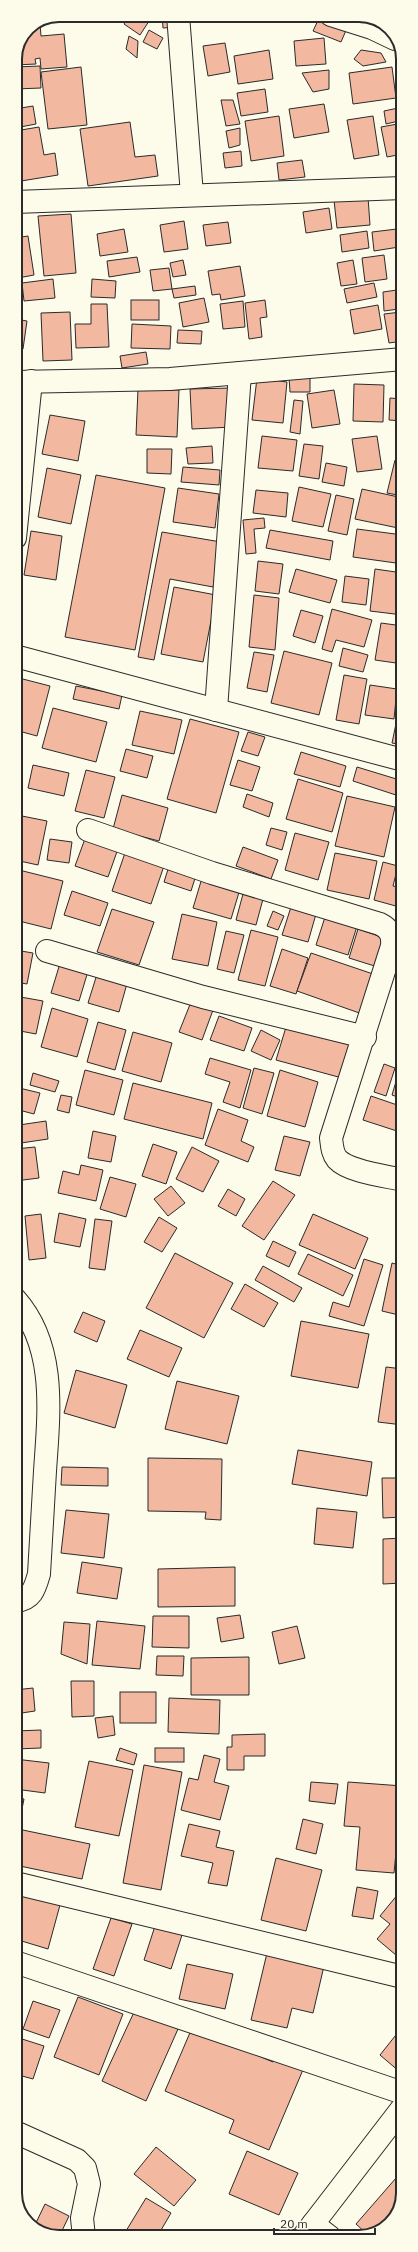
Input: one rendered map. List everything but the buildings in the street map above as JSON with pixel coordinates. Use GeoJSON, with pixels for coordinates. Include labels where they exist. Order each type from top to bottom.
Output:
{"type":"FeatureCollection","features":[{"type":"Feature","properties":{"kind":"street"},"geometry":{"type":"LineString","coordinates":[[179,22],[192,195]]}},
{"type":"Feature","properties":{"kind":"street"},"geometry":{"type":"LineString","coordinates":[[353,22],[372,28],[386,35]]}},
{"type":"Feature","properties":{"kind":"street"},"geometry":{"type":"LineString","coordinates":[[22,202],[396,188]]}},
{"type":"Feature","properties":{"kind":"street"},"geometry":{"type":"LineString","coordinates":[[22,401],[23,381],[170,379],[396,360]]}},
{"type":"Feature","properties":{"kind":"street"},"geometry":{"type":"LineString","coordinates":[[216,710],[240,373]]}},
{"type":"Feature","properties":{"kind":"street"},"geometry":{"type":"LineString","coordinates":[[22,658],[396,758]]}},
{"type":"Feature","properties":{"kind":"street"},"geometry":{"type":"LineString","coordinates":[[88,830],[212,873],[380,924],[389,929],[392,934],[392,946],[365,1037],[334,1124],[331,1138],[332,1149],[337,1159],[348,1167],[396,1178]]}},
{"type":"Feature","properties":{"kind":"street"},"geometry":{"type":"LineString","coordinates":[[47,951],[203,997],[365,1037]]}},
{"type":"Feature","properties":{"kind":"street"},"geometry":{"type":"LineString","coordinates":[[22,1307],[37,1332],[46,1365],[49,1403],[39,1574],[36,1588],[30,1597],[22,1601]]}},
{"type":"Feature","properties":{"kind":"street"},"geometry":{"type":"LineString","coordinates":[[22,1885],[396,1975]]}},
{"type":"Feature","properties":{"kind":"street"},"geometry":{"type":"LineString","coordinates":[[22,1964],[396,2091]]}},
{"type":"Feature","properties":{"kind":"street"},"geometry":{"type":"LineString","coordinates":[[308,2230],[396,2116]]}},
{"type":"Feature","properties":{"kind":"street"},"geometry":{"type":"LineString","coordinates":[[22,2135],[77,2160],[85,2168],[89,2184],[82,2218],[83,2230]]}}]}
